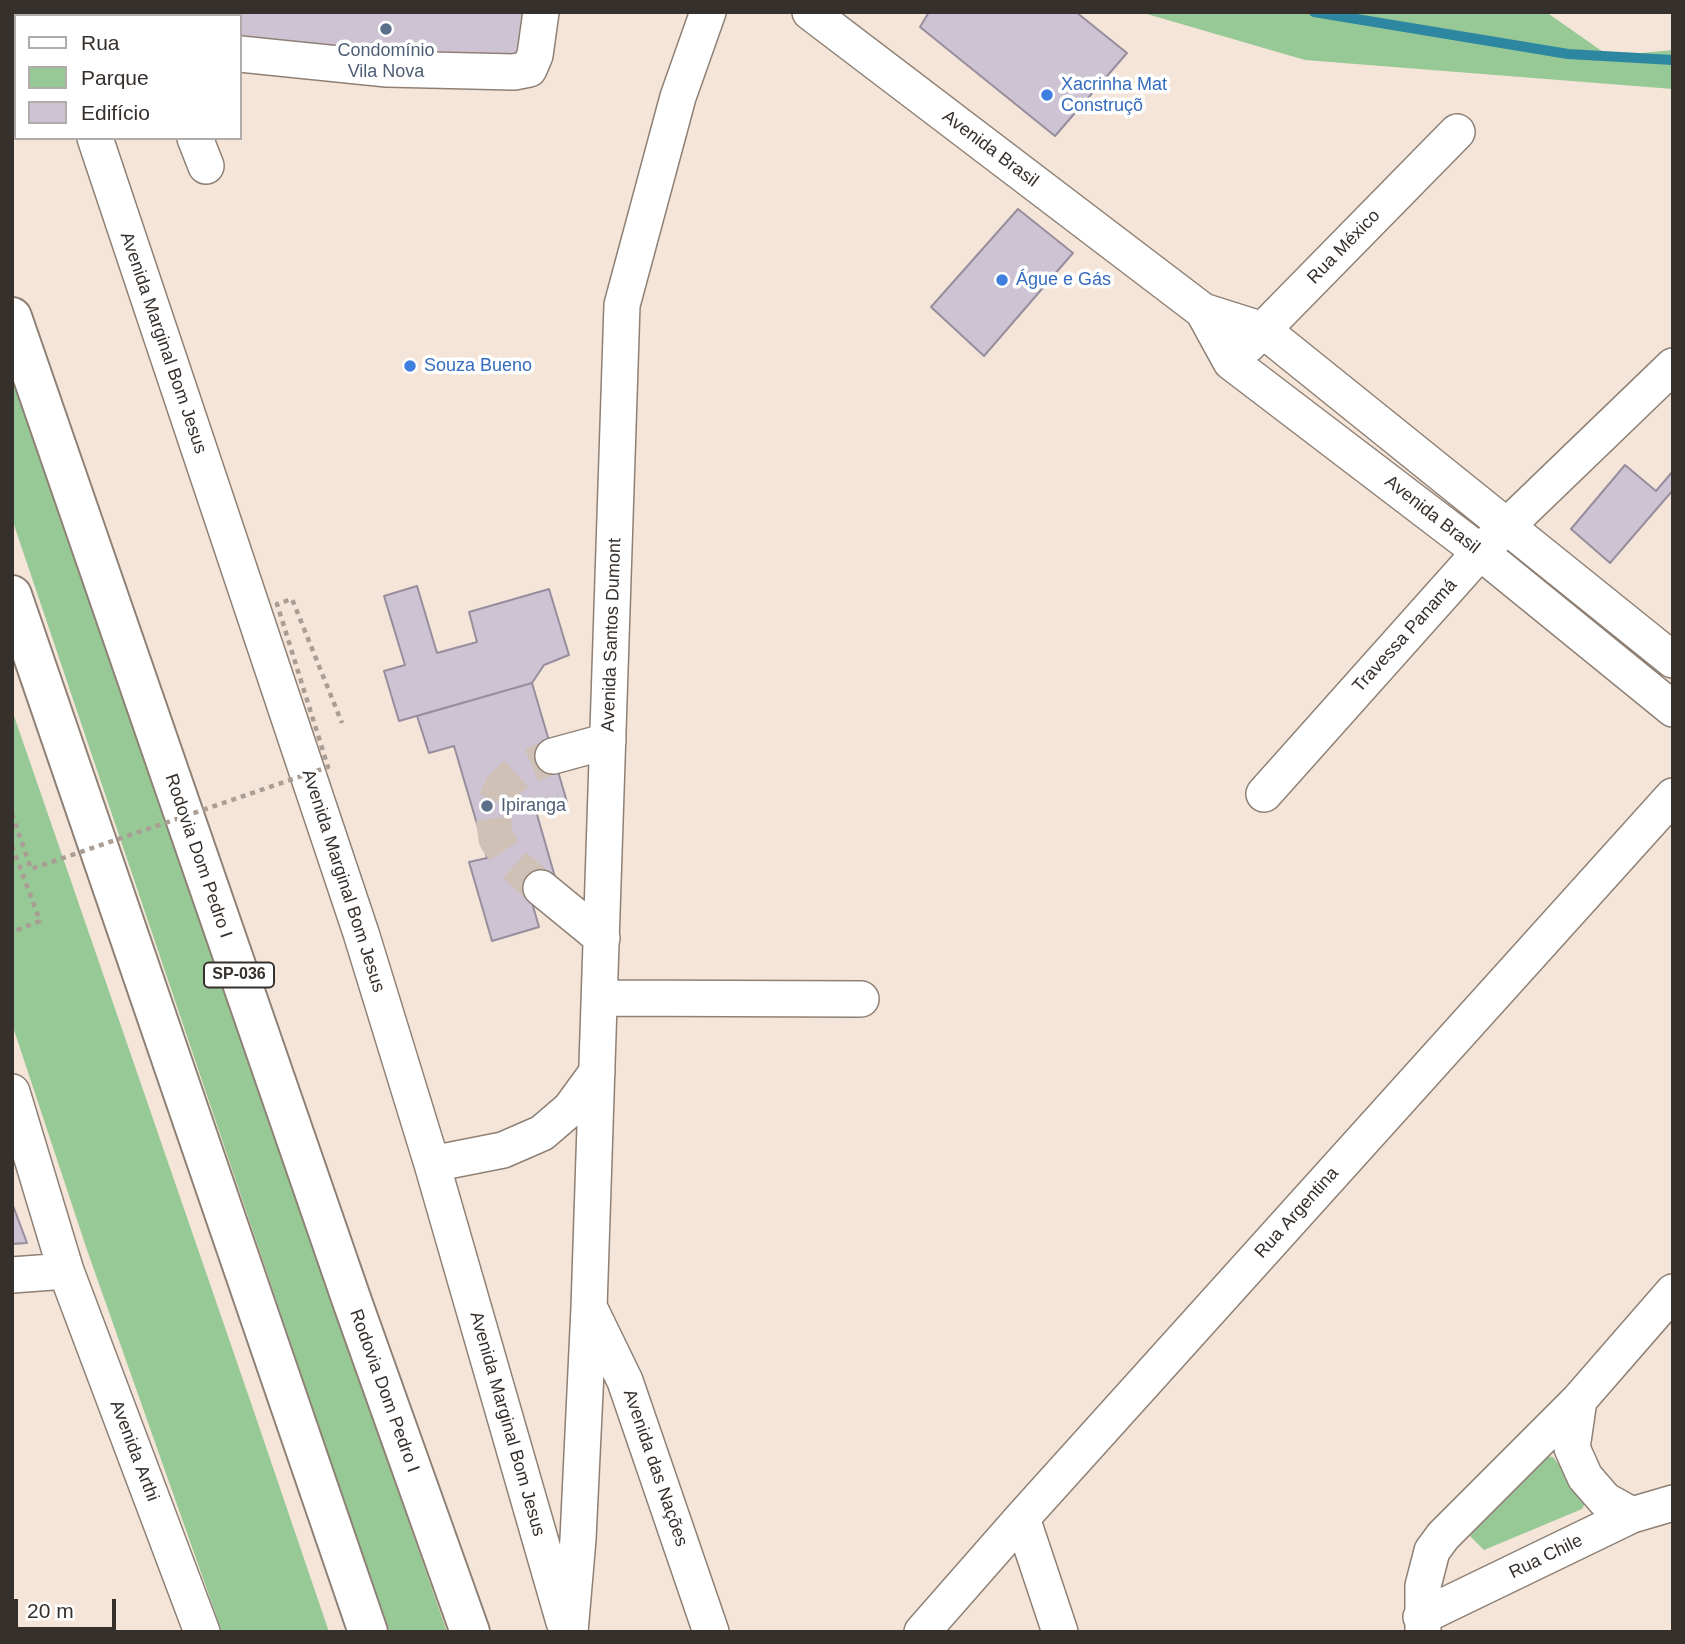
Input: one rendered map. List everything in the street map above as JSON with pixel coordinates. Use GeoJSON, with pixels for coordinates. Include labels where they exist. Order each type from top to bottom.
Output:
{"type":"FeatureCollection","features":[{"type":"Feature","properties":{"kind":"highway","name":"Rodovia Dom Pedro I"},"geometry":{"type":"LineString","coordinates":[[12,317],[352,1304],[470,1632]]}},
{"type":"Feature","properties":{"kind":"highway"},"geometry":{"type":"LineString","coordinates":[[12,595],[368,1632]]}},
{"type":"Feature","properties":{"kind":"street"},"geometry":{"type":"LineString","coordinates":[[242,54],[387,69],[514,72],[529,69],[535,55],[541,12]]}},
{"type":"Feature","properties":{"kind":"street","name":"Avenida Santos Dumont"},"geometry":{"type":"LineString","coordinates":[[568,1632],[578,1539],[589,1308],[621,304],[678,97],[708,12]]}},
{"type":"Feature","properties":{"kind":"street","name":"Avenida Brasil"},"geometry":{"type":"LineString","coordinates":[[810,12],[1203,312],[1263,330],[1673,660]]}},
{"type":"Feature","properties":{"kind":"street","name":"Rua México"},"geometry":{"type":"LineString","coordinates":[[1231,362],[1457,132]]}},
{"type":"Feature","properties":{"kind":"street","name":"Avenida Marginal Bom Jesus"},"geometry":{"type":"LineString","coordinates":[[95,140],[361,933],[432,1164],[568,1632]]}},
{"type":"Feature","properties":{"kind":"street","name":"Avenida Brasil"},"geometry":{"type":"LineString","coordinates":[[1203,312],[1231,362],[1480,552],[1673,709]]}},
{"type":"Feature","properties":{"kind":"street","name":"Travessa Panamá"},"geometry":{"type":"LineString","coordinates":[[1264,794],[1480,552],[1673,366]]}},
{"type":"Feature","properties":{"kind":"street"},"geometry":{"type":"LineString","coordinates":[[1387,479],[1409,448]]}},
{"type":"Feature","properties":{"kind":"street"},"geometry":{"type":"LineString","coordinates":[[553,755],[608,741]]}},
{"type":"Feature","properties":{"kind":"street","name":"Rua Argentina"},"geometry":{"type":"LineString","coordinates":[[922,1632],[1022,1517],[1673,796]]}},
{"type":"Feature","properties":{"kind":"street"},"geometry":{"type":"LineString","coordinates":[[541,888],[602,938]]}},
{"type":"Feature","properties":{"kind":"street"},"geometry":{"type":"LineString","coordinates":[[600,998],[861,999]]}},
{"type":"Feature","properties":{"kind":"street"},"geometry":{"type":"LineString","coordinates":[[432,1164],[503,1150],[542,1133],[570,1109],[597,1072]]}},
{"type":"Feature","properties":{"kind":"street","name":"Avenida Arthi"},"geometry":{"type":"LineString","coordinates":[[12,1092],[66,1271],[202,1632]]}},
{"type":"Feature","properties":{"kind":"street"},"geometry":{"type":"LineString","coordinates":[[12,1275],[66,1271]]}},
{"type":"Feature","properties":{"kind":"street"},"geometry":{"type":"LineString","coordinates":[[1422,1624],[1427,1568],[1432,1551],[1443,1536],[1579,1400],[1673,1292]]}},
{"type":"Feature","properties":{"kind":"street","name":"Avenida das Nações"},"geometry":{"type":"LineString","coordinates":[[589,1308],[625,1381],[711,1632]]}},
{"type":"Feature","properties":{"kind":"street"},"geometry":{"type":"LineString","coordinates":[[1579,1400],[1572,1448],[1585,1477],[1605,1500],[1632,1515]]}},
{"type":"Feature","properties":{"kind":"street","name":"Rua Chile"},"geometry":{"type":"LineString","coordinates":[[1422,1624],[1632,1515],[1673,1503]]}},
{"type":"Feature","properties":{"kind":"street"},"geometry":{"type":"LineString","coordinates":[[1022,1517],[1060,1632]]}},
{"type":"Feature","properties":{"kind":"path"},"geometry":{"type":"LineString","coordinates":[[12,814],[31,869],[328,767],[277,604],[292,599],[342,723]]}},
{"type":"Feature","properties":{"kind":"path"},"geometry":{"type":"LineString","coordinates":[[12,846],[40,921],[12,932]]}},
{"type":"Feature","properties":{"kind":"green space"},"geometry":{"type":"Polygon","coordinates":[[[1140,12],[1546,12],[1609,56],[1673,50],[1673,89],[1305,60],[1140,12]]]}},
{"type":"Feature","properties":{"kind":"green space"},"geometry":{"type":"Polygon","coordinates":[[[12,365],[158,802],[447,1632],[390,1632],[349,1515],[12,519],[12,365]]]}},
{"type":"Feature","properties":{"kind":"green space"},"geometry":{"type":"Polygon","coordinates":[[[12,710],[329,1632],[222,1632],[87,1250],[12,1024],[12,710]]]}},
{"type":"Feature","properties":{"kind":"green space"},"geometry":{"type":"Polygon","coordinates":[[[1539,1455],[1553,1457],[1587,1499],[1582,1509],[1484,1550],[1470,1536],[1539,1455]]]}},
{"type":"Feature","properties":{"kind":"building","name":"Condomínio Vila Nova"},"geometry":{"type":"Polygon","coordinates":[[[532,12],[530,61],[242,43],[242,14],[192,14],[532,12]]]}},
{"type":"Feature","properties":{"kind":"building","name":"Xacrinha Mat Construçõ"},"geometry":{"type":"Polygon","coordinates":[[[929,12],[1076,12],[1127,53],[1055,136],[920,27],[929,12]]]}},
{"type":"Feature","properties":{"kind":"building","name":"Águe e Gás"},"geometry":{"type":"Polygon","coordinates":[[[1018,209],[1073,253],[984,356],[931,307],[1018,209]]]}},
{"type":"Feature","properties":{"kind":"building"},"geometry":{"type":"Polygon","coordinates":[[[1625,465],[1656,491],[1673,471],[1673,490],[1610,563],[1571,529],[1625,465]]]}},
{"type":"Feature","properties":{"kind":"building"},"geometry":{"type":"Polygon","coordinates":[[[417,586],[437,653],[477,642],[469,612],[549,589],[569,655],[544,665],[532,683],[399,721],[384,671],[405,665],[384,596],[417,586]]]}},
{"type":"Feature","properties":{"kind":"building"},"geometry":{"type":"Polygon","coordinates":[[[532,683],[567,802],[536,811],[557,884],[529,892],[539,927],[492,941],[469,862],[487,858],[454,746],[429,753],[417,716],[532,683]]]}},
{"type":"Feature","properties":{"kind":"building"},"geometry":{"type":"Polygon","coordinates":[[[12,1203],[27,1243],[12,1244],[12,1203]]]}},
{"type":"Feature","properties":{"kind":"waterway"},"geometry":{"type":"LineString","coordinates":[[1314,12],[1568,54],[1673,60]]}},
{"type":"Feature","properties":{"kind":"tunnel"},"geometry":{"type":"LineString","coordinates":[[541,888],[512,863],[496,839],[492,809],[502,787],[520,770],[553,756]]}},
{"type":"Feature","properties":{"kind":"place","name":"Condomínio Vila Nova"},"geometry":{"type":"Point","coordinates":[386,29]}},
{"type":"Feature","properties":{"kind":"place","name":"Xacrinha Mat Construçõ"},"geometry":{"type":"Point","coordinates":[1047,95]}},
{"type":"Feature","properties":{"kind":"place","name":"Águe e Gás"},"geometry":{"type":"Point","coordinates":[1002,280]}},
{"type":"Feature","properties":{"kind":"place","name":"Souza Bueno"},"geometry":{"type":"Point","coordinates":[410,366]}},
{"type":"Feature","properties":{"kind":"place","name":"Ipiranga"},"geometry":{"type":"Point","coordinates":[487,806]}}]}
